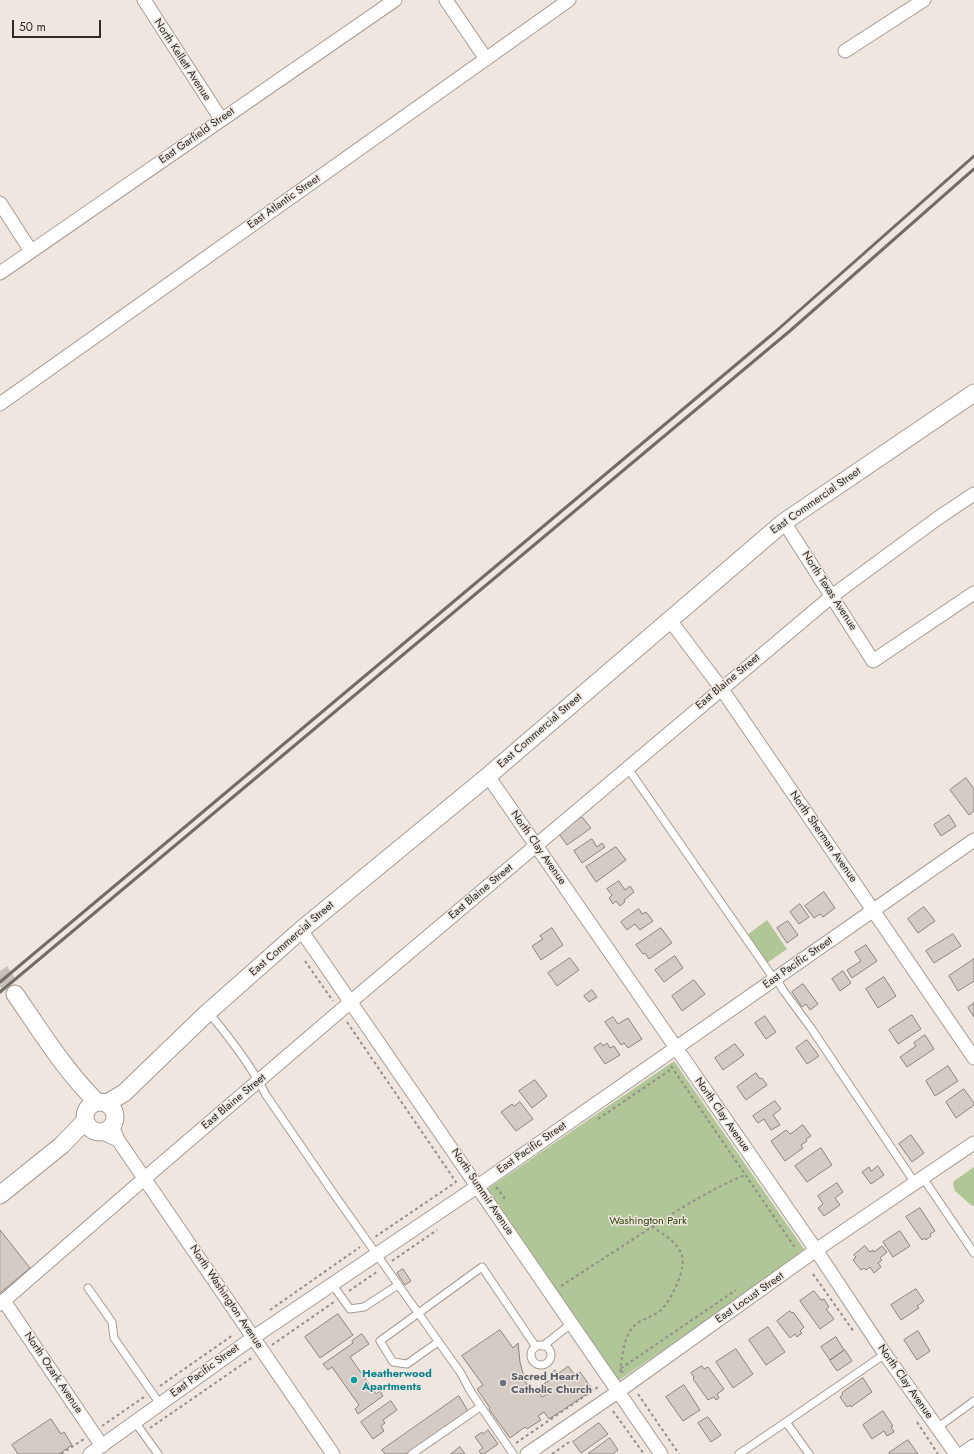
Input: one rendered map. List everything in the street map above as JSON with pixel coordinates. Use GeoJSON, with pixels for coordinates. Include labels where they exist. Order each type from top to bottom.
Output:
{"type":"FeatureCollection","features":[{"type":"Feature","properties":{"kind":"main road"},"geometry":{"type":"LineString","coordinates":[[967,1454],[974,1449]]}},
{"type":"Feature","properties":{"kind":"street","name":"North Kellett Avenue"},"geometry":{"type":"LineString","coordinates":[[144,0],[221,119]]}},
{"type":"Feature","properties":{"kind":"street","name":"East Garfield Street"},"geometry":{"type":"LineString","coordinates":[[0,273],[395,0]]}},
{"type":"Feature","properties":{"kind":"street"},"geometry":{"type":"LineString","coordinates":[[446,0],[486,59]]}},
{"type":"Feature","properties":{"kind":"street","name":"East Atlantic Street"},"geometry":{"type":"LineString","coordinates":[[0,404],[569,0]]}},
{"type":"Feature","properties":{"kind":"street"},"geometry":{"type":"LineString","coordinates":[[845,51],[924,0]]}},
{"type":"Feature","properties":{"kind":"street"},"geometry":{"type":"LineString","coordinates":[[0,203],[31,251]]}},
{"type":"Feature","properties":{"kind":"street","name":"East Commercial Street"},"geometry":{"type":"LineString","coordinates":[[0,1195],[62,1145],[100,1117],[208,1012],[301,930],[488,776],[669,619],[784,522],[974,393]]}},
{"type":"Feature","properties":{"kind":"street","name":"East Blaine Street"},"geometry":{"type":"LineString","coordinates":[[2,1303],[145,1178],[721,688],[832,596],[938,518],[974,494]]}},
{"type":"Feature","properties":{"kind":"street","name":"North Texas Avenue"},"geometry":{"type":"LineString","coordinates":[[784,522],[873,661],[974,593]]}},
{"type":"Feature","properties":{"kind":"street","name":"North Sherman Avenue"},"geometry":{"type":"LineString","coordinates":[[669,619],[721,688],[974,1058]]}},
{"type":"Feature","properties":{"kind":"street","name":"North Clay Avenue"},"geometry":{"type":"LineString","coordinates":[[488,776],[816,1250],[885,1354],[956,1454]]}},
{"type":"Feature","properties":{"kind":"street","name":"East Pacific Street"},"geometry":{"type":"LineString","coordinates":[[90,1454],[254,1337],[478,1186],[974,840]]}},
{"type":"Feature","properties":{"kind":"street","name":"North Summit Avenue"},"geometry":{"type":"LineString","coordinates":[[301,930],[661,1454]]}},
{"type":"Feature","properties":{"kind":"street","name":"North Washington Avenue"},"geometry":{"type":"LineString","coordinates":[[15,994],[100,1117],[145,1178],[333,1454]]}},
{"type":"Feature","properties":{"kind":"street","name":"East Locust Street"},"geometry":{"type":"LineString","coordinates":[[527,1454],[619,1391],[816,1250],[974,1143]]}},
{"type":"Feature","properties":{"kind":"street","name":"North Ozark Avenue"},"geometry":{"type":"LineString","coordinates":[[2,1303],[102,1446]]}},
{"type":"Feature","properties":{"kind":"lane"},"geometry":{"type":"LineString","coordinates":[[627,767],[775,979],[919,1180],[974,1253]]}},
{"type":"Feature","properties":{"kind":"lane"},"geometry":{"type":"LineString","coordinates":[[208,1012],[224,1030],[259,1081],[266,1095],[336,1197],[460,1372],[480,1407],[511,1451]]}},
{"type":"Feature","properties":{"kind":"lane"},"geometry":{"type":"LineString","coordinates":[[438,1342],[407,1364],[393,1362],[380,1341],[482,1267],[539,1346],[572,1323]]}},
{"type":"Feature","properties":{"kind":"lane"},"geometry":{"type":"LineString","coordinates":[[332,1284],[350,1310],[364,1306],[398,1284]]}},
{"type":"Feature","properties":{"kind":"lane"},"geometry":{"type":"LineString","coordinates":[[88,1288],[112,1322],[114,1338],[160,1404]]}},
{"type":"Feature","properties":{"kind":"lane"},"geometry":{"type":"LineString","coordinates":[[739,1454],[885,1354]]}},
{"type":"Feature","properties":{"kind":"lane"},"geometry":{"type":"LineString","coordinates":[[937,1428],[974,1402]]}},
{"type":"Feature","properties":{"kind":"lane"},"geometry":{"type":"LineString","coordinates":[[412,1454],[480,1407]]}},
{"type":"Feature","properties":{"kind":"lane"},"geometry":{"type":"LineString","coordinates":[[136,1422],[158,1454]]}},
{"type":"Feature","properties":{"kind":"lane"},"geometry":{"type":"LineString","coordinates":[[786,1422],[809,1454]]}},
{"type":"Feature","properties":{"kind":"path"},"geometry":{"type":"LineString","coordinates":[[269,1311],[456,1182],[305,961]]}},
{"type":"Feature","properties":{"kind":"path"},"geometry":{"type":"LineString","coordinates":[[670,1064],[746,1174],[796,1250],[802,1246]]}},
{"type":"Feature","properties":{"kind":"path"},"geometry":{"type":"LineString","coordinates":[[596,1121],[677,1065]]}},
{"type":"Feature","properties":{"kind":"path"},"geometry":{"type":"LineString","coordinates":[[558,1287],[698,1197],[716,1187],[746,1174]]}},
{"type":"Feature","properties":{"kind":"path"},"geometry":{"type":"LineString","coordinates":[[491,1193],[498,1189]]}},
{"type":"Feature","properties":{"kind":"path"},"geometry":{"type":"LineString","coordinates":[[279,1340],[441,1227]]}},
{"type":"Feature","properties":{"kind":"path"},"geometry":{"type":"LineString","coordinates":[[619,1375],[624,1345],[633,1327],[660,1311],[667,1304],[678,1284],[683,1263],[682,1254],[677,1246],[665,1235],[652,1227]]}},
{"type":"Feature","properties":{"kind":"path"},"geometry":{"type":"LineString","coordinates":[[620,1369],[737,1290]]}},
{"type":"Feature","properties":{"kind":"path"},"geometry":{"type":"LineString","coordinates":[[62,1454],[228,1338]]}},
{"type":"Feature","properties":{"kind":"path"},"geometry":{"type":"LineString","coordinates":[[143,1433],[245,1363]]}},
{"type":"Feature","properties":{"kind":"path"},"geometry":{"type":"LineString","coordinates":[[620,1369],[625,1376]]}},
{"type":"Feature","properties":{"kind":"path"},"geometry":{"type":"LineString","coordinates":[[511,1451],[598,1387]]}},
{"type":"Feature","properties":{"kind":"path"},"geometry":{"type":"LineString","coordinates":[[638,1394],[679,1454]]}},
{"type":"Feature","properties":{"kind":"path"},"geometry":{"type":"LineString","coordinates":[[614,1410],[644,1454]]}},
{"type":"Feature","properties":{"kind":"green space"},"geometry":{"type":"Polygon","coordinates":[[[767,920],[787,949],[767,963],[747,935],[767,920]]]}},
{"type":"Feature","properties":{"kind":"green space","name":"Washington Park"},"geometry":{"type":"Polygon","coordinates":[[[674,1061],[806,1252],[618,1381],[556,1289],[486,1190],[674,1061]]]}},
{"type":"Feature","properties":{"kind":"green space"},"geometry":{"type":"Polygon","coordinates":[[[974,1167],[974,1206],[955,1191],[953,1184],[954,1181],[974,1167]]]}},
{"type":"Feature","properties":{"kind":"building"},"geometry":{"type":"Polygon","coordinates":[[[966,778],[974,789],[974,811],[969,815],[950,790],[966,778]]]}},
{"type":"Feature","properties":{"kind":"building"},"geometry":{"type":"Polygon","coordinates":[[[949,815],[956,826],[941,836],[934,825],[949,815]]]}},
{"type":"Feature","properties":{"kind":"building"},"geometry":{"type":"Polygon","coordinates":[[[582,817],[591,828],[567,845],[559,834],[582,817]]]}},
{"type":"Feature","properties":{"kind":"building"},"geometry":{"type":"Polygon","coordinates":[[[592,839],[597,847],[602,843],[605,847],[582,863],[574,851],[592,839]]]}},
{"type":"Feature","properties":{"kind":"building"},"geometry":{"type":"Polygon","coordinates":[[[616,847],[626,860],[596,882],[586,867],[616,847]]]}},
{"type":"Feature","properties":{"kind":"building"},"geometry":{"type":"Polygon","coordinates":[[[619,881],[625,890],[630,886],[634,892],[624,900],[625,902],[620,906],[616,901],[613,904],[609,898],[612,895],[607,889],[619,881]]]}},
{"type":"Feature","properties":{"kind":"building"},"geometry":{"type":"Polygon","coordinates":[[[824,892],[835,908],[823,917],[820,914],[814,918],[805,906],[824,892]]]}},
{"type":"Feature","properties":{"kind":"building"},"geometry":{"type":"Polygon","coordinates":[[[800,904],[809,917],[799,924],[790,912],[800,904]]]}},
{"type":"Feature","properties":{"kind":"building"},"geometry":{"type":"Polygon","coordinates":[[[924,907],[935,921],[918,933],[908,919],[924,907]]]}},
{"type":"Feature","properties":{"kind":"building"},"geometry":{"type":"Polygon","coordinates":[[[639,909],[642,914],[646,912],[653,921],[640,930],[635,924],[627,930],[621,922],[639,909]]]}},
{"type":"Feature","properties":{"kind":"building"},"geometry":{"type":"Polygon","coordinates":[[[788,921],[798,935],[787,943],[777,928],[788,921]]]}},
{"type":"Feature","properties":{"kind":"building"},"geometry":{"type":"Polygon","coordinates":[[[552,928],[563,945],[541,960],[532,946],[543,939],[540,936],[552,928]]]}},
{"type":"Feature","properties":{"kind":"building"},"geometry":{"type":"Polygon","coordinates":[[[661,928],[672,943],[649,959],[636,945],[661,928]]]}},
{"type":"Feature","properties":{"kind":"building"},"geometry":{"type":"Polygon","coordinates":[[[953,934],[961,946],[934,963],[926,951],[953,934]]]}},
{"type":"Feature","properties":{"kind":"building"},"geometry":{"type":"Polygon","coordinates":[[[866,945],[877,961],[852,978],[847,970],[861,961],[855,952],[866,945]]]}},
{"type":"Feature","properties":{"kind":"building"},"geometry":{"type":"Polygon","coordinates":[[[675,956],[683,968],[664,982],[655,970],[675,956]]]}},
{"type":"Feature","properties":{"kind":"building"},"geometry":{"type":"Polygon","coordinates":[[[570,958],[579,970],[557,986],[548,973],[570,958]]]}},
{"type":"Feature","properties":{"kind":"building"},"geometry":{"type":"Polygon","coordinates":[[[974,959],[974,981],[958,991],[949,976],[974,959]]]}},
{"type":"Feature","properties":{"kind":"building"},"geometry":{"type":"Polygon","coordinates":[[[843,971],[851,983],[840,991],[832,979],[843,971]]]}},
{"type":"Feature","properties":{"kind":"building"},"geometry":{"type":"Polygon","coordinates":[[[884,977],[896,996],[878,1008],[866,989],[884,977]]]}},
{"type":"Feature","properties":{"kind":"building"},"geometry":{"type":"Polygon","coordinates":[[[694,980],[705,994],[682,1011],[672,996],[694,980]]]}},
{"type":"Feature","properties":{"kind":"building"},"geometry":{"type":"Polygon","coordinates":[[[803,984],[818,1004],[810,1010],[806,1004],[802,1007],[792,992],[803,984]]]}},
{"type":"Feature","properties":{"kind":"building"},"geometry":{"type":"Polygon","coordinates":[[[592,990],[597,997],[589,1002],[584,996],[592,990]]]}},
{"type":"Feature","properties":{"kind":"building"},"geometry":{"type":"Polygon","coordinates":[[[974,1003],[974,1017],[968,1008],[974,1003]]]}},
{"type":"Feature","properties":{"kind":"building"},"geometry":{"type":"Polygon","coordinates":[[[912,1015],[921,1029],[898,1044],[889,1030],[912,1015]]]}},
{"type":"Feature","properties":{"kind":"building"},"geometry":{"type":"Polygon","coordinates":[[[765,1016],[776,1032],[766,1039],[755,1023],[765,1016]]]}},
{"type":"Feature","properties":{"kind":"building"},"geometry":{"type":"Polygon","coordinates":[[[613,1017],[618,1024],[628,1018],[642,1039],[628,1048],[624,1043],[621,1045],[605,1022],[613,1017]]]}},
{"type":"Feature","properties":{"kind":"building"},"geometry":{"type":"Polygon","coordinates":[[[925,1035],[934,1049],[907,1067],[900,1057],[916,1046],[914,1043],[925,1035]]]}},
{"type":"Feature","properties":{"kind":"building"},"geometry":{"type":"Polygon","coordinates":[[[807,1040],[819,1056],[807,1064],[796,1048],[807,1040]]]}},
{"type":"Feature","properties":{"kind":"building"},"geometry":{"type":"Polygon","coordinates":[[[601,1043],[603,1046],[607,1043],[610,1048],[614,1046],[620,1055],[605,1064],[594,1048],[601,1043]]]}},
{"type":"Feature","properties":{"kind":"building"},"geometry":{"type":"Polygon","coordinates":[[[735,1044],[744,1055],[723,1070],[715,1058],[735,1044]]]}},
{"type":"Feature","properties":{"kind":"building"},"geometry":{"type":"Polygon","coordinates":[[[948,1066],[958,1081],[935,1096],[926,1081],[948,1066]]]}},
{"type":"Feature","properties":{"kind":"building"},"geometry":{"type":"Polygon","coordinates":[[[756,1073],[767,1085],[746,1100],[737,1087],[756,1073]]]}},
{"type":"Feature","properties":{"kind":"building"},"geometry":{"type":"Polygon","coordinates":[[[535,1080],[547,1096],[532,1108],[519,1091],[535,1080]]]}},
{"type":"Feature","properties":{"kind":"building"},"geometry":{"type":"Polygon","coordinates":[[[964,1089],[974,1105],[956,1118],[946,1102],[964,1089]]]}},
{"type":"Feature","properties":{"kind":"building"},"geometry":{"type":"Polygon","coordinates":[[[775,1101],[781,1109],[773,1115],[780,1125],[771,1130],[764,1119],[758,1123],[753,1116],[775,1101]]]}},
{"type":"Feature","properties":{"kind":"building"},"geometry":{"type":"Polygon","coordinates":[[[520,1102],[533,1119],[516,1131],[501,1112],[512,1104],[514,1106],[520,1102]]]}},
{"type":"Feature","properties":{"kind":"building"},"geometry":{"type":"Polygon","coordinates":[[[803,1125],[811,1136],[801,1145],[803,1148],[785,1161],[771,1141],[786,1130],[790,1134],[803,1125]]]}},
{"type":"Feature","properties":{"kind":"building"},"geometry":{"type":"Polygon","coordinates":[[[911,1135],[924,1153],[912,1162],[899,1144],[911,1135]]]}},
{"type":"Feature","properties":{"kind":"building"},"geometry":{"type":"Polygon","coordinates":[[[821,1148],[832,1165],[807,1182],[795,1166],[821,1148]]]}},
{"type":"Feature","properties":{"kind":"building"},"geometry":{"type":"Polygon","coordinates":[[[878,1166],[884,1175],[871,1184],[862,1172],[869,1167],[871,1171],[878,1166]]]}},
{"type":"Feature","properties":{"kind":"building"},"geometry":{"type":"Polygon","coordinates":[[[837,1183],[843,1192],[835,1198],[840,1205],[824,1216],[818,1208],[823,1204],[818,1196],[837,1183]]]}},
{"type":"Feature","properties":{"kind":"building"},"geometry":{"type":"Polygon","coordinates":[[[920,1208],[935,1231],[930,1234],[931,1236],[926,1240],[925,1238],[922,1240],[906,1217],[920,1208]]]}},
{"type":"Feature","properties":{"kind":"building"},"geometry":{"type":"Polygon","coordinates":[[[0,1230],[30,1268],[0,1293],[0,1230]]]}},
{"type":"Feature","properties":{"kind":"building"},"geometry":{"type":"Polygon","coordinates":[[[900,1231],[910,1246],[893,1257],[883,1242],[900,1231]]]}},
{"type":"Feature","properties":{"kind":"building"},"geometry":{"type":"Polygon","coordinates":[[[865,1246],[870,1252],[873,1250],[874,1252],[882,1246],[887,1252],[880,1258],[882,1260],[878,1263],[881,1267],[874,1273],[870,1267],[866,1270],[864,1268],[861,1270],[853,1260],[856,1257],[854,1255],[865,1246]]]}},
{"type":"Feature","properties":{"kind":"building"},"geometry":{"type":"Polygon","coordinates":[[[403,1269],[411,1281],[405,1285],[397,1273],[403,1269]]]}},
{"type":"Feature","properties":{"kind":"building"},"geometry":{"type":"Polygon","coordinates":[[[916,1289],[924,1301],[917,1306],[919,1308],[901,1320],[891,1305],[916,1289]]]}},
{"type":"Feature","properties":{"kind":"building"},"geometry":{"type":"Polygon","coordinates":[[[814,1291],[821,1300],[824,1299],[829,1307],[826,1309],[834,1319],[820,1329],[800,1301],[814,1291]]]}},
{"type":"Feature","properties":{"kind":"building"},"geometry":{"type":"Polygon","coordinates":[[[790,1311],[792,1313],[793,1312],[804,1327],[800,1331],[802,1333],[797,1337],[795,1334],[790,1338],[777,1321],[790,1311]]]}},
{"type":"Feature","properties":{"kind":"building"},"geometry":{"type":"Polygon","coordinates":[[[338,1314],[353,1335],[320,1358],[305,1337],[338,1314]]]}},
{"type":"Feature","properties":{"kind":"building"},"geometry":{"type":"Polygon","coordinates":[[[768,1327],[785,1352],[766,1365],[749,1340],[768,1327]]]}},
{"type":"Feature","properties":{"kind":"building","name":"Sacred Heart Catholic Church"},"geometry":{"type":"Polygon","coordinates":[[[500,1330],[513,1348],[518,1343],[520,1362],[525,1381],[532,1394],[538,1391],[542,1397],[548,1394],[542,1385],[553,1378],[550,1374],[555,1370],[558,1374],[568,1366],[575,1375],[580,1372],[593,1390],[549,1419],[544,1412],[538,1416],[541,1420],[527,1429],[525,1427],[510,1438],[489,1409],[490,1408],[477,1389],[483,1385],[462,1356],[500,1330]]]}},
{"type":"Feature","properties":{"kind":"building"},"geometry":{"type":"Polygon","coordinates":[[[918,1331],[930,1351],[917,1360],[904,1340],[918,1331]]]}},
{"type":"Feature","properties":{"kind":"building","name":"Heatherwood Apartments"},"geometry":{"type":"Polygon","coordinates":[[[362,1334],[369,1344],[350,1357],[376,1394],[380,1391],[383,1396],[358,1414],[355,1409],[359,1405],[332,1367],[328,1370],[323,1364],[353,1343],[352,1341],[362,1334]]]}},
{"type":"Feature","properties":{"kind":"building"},"geometry":{"type":"Polygon","coordinates":[[[836,1337],[844,1350],[830,1360],[821,1347],[836,1337]]]}},
{"type":"Feature","properties":{"kind":"building"},"geometry":{"type":"Polygon","coordinates":[[[736,1349],[753,1374],[733,1388],[716,1362],[736,1349]]]}},
{"type":"Feature","properties":{"kind":"building"},"geometry":{"type":"Polygon","coordinates":[[[845,1350],[852,1361],[837,1371],[830,1361],[845,1350]]]}},
{"type":"Feature","properties":{"kind":"building"},"geometry":{"type":"Polygon","coordinates":[[[702,1366],[704,1369],[708,1367],[724,1389],[717,1394],[719,1398],[716,1400],[714,1397],[708,1400],[693,1379],[694,1377],[691,1373],[702,1366]]]}},
{"type":"Feature","properties":{"kind":"building"},"geometry":{"type":"Polygon","coordinates":[[[863,1378],[872,1392],[851,1407],[850,1405],[847,1407],[840,1397],[843,1394],[842,1393],[863,1378]]]}},
{"type":"Feature","properties":{"kind":"building"},"geometry":{"type":"Polygon","coordinates":[[[684,1385],[700,1410],[683,1421],[666,1397],[684,1385]]]}},
{"type":"Feature","properties":{"kind":"building"},"geometry":{"type":"Polygon","coordinates":[[[459,1396],[468,1411],[406,1454],[385,1454],[382,1450],[459,1396]]]}},
{"type":"Feature","properties":{"kind":"building"},"geometry":{"type":"Polygon","coordinates":[[[391,1401],[397,1410],[383,1420],[385,1423],[381,1426],[384,1431],[373,1439],[361,1422],[391,1401]]]}},
{"type":"Feature","properties":{"kind":"building"},"geometry":{"type":"Polygon","coordinates":[[[883,1411],[893,1426],[891,1427],[894,1432],[887,1436],[884,1431],[872,1439],[863,1425],[883,1411]]]}},
{"type":"Feature","properties":{"kind":"building"},"geometry":{"type":"Polygon","coordinates":[[[708,1417],[721,1435],[711,1442],[698,1423],[708,1417]]]}},
{"type":"Feature","properties":{"kind":"building"},"geometry":{"type":"Polygon","coordinates":[[[51,1419],[61,1434],[64,1432],[72,1445],[59,1454],[18,1454],[12,1445],[51,1419]]]}},
{"type":"Feature","properties":{"kind":"building"},"geometry":{"type":"Polygon","coordinates":[[[599,1423],[608,1434],[581,1453],[573,1442],[599,1423]]]}},
{"type":"Feature","properties":{"kind":"building"},"geometry":{"type":"Polygon","coordinates":[[[488,1430],[498,1444],[484,1454],[481,1454],[479,1451],[483,1448],[475,1437],[488,1430]]]}},
{"type":"Feature","properties":{"kind":"building"},"geometry":{"type":"Polygon","coordinates":[[[610,1438],[618,1450],[613,1454],[588,1454],[610,1438]]]}},
{"type":"Feature","properties":{"kind":"building"},"geometry":{"type":"Polygon","coordinates":[[[908,1440],[918,1454],[889,1453],[908,1440]]]}},
{"type":"Feature","properties":{"kind":"building"},"geometry":{"type":"Polygon","coordinates":[[[460,1447],[465,1454],[451,1454],[460,1447]]]}},
{"type":"Feature","properties":{"kind":"tunnel"},"geometry":{"type":"LineString","coordinates":[[0,971],[15,994]]}},
{"type":"Feature","properties":{"kind":"railway"},"geometry":{"type":"LineString","coordinates":[[0,982],[775,332],[974,156]]}},
{"type":"Feature","properties":{"kind":"railway"},"geometry":{"type":"LineString","coordinates":[[0,992],[791,330],[974,169]]}},
{"type":"Feature","properties":{"kind":"place","name":"Heatherwood Apartments"},"geometry":{"type":"Point","coordinates":[354,1380]}},
{"type":"Feature","properties":{"kind":"place","name":"Sacred Heart Catholic Church"},"geometry":{"type":"Point","coordinates":[503,1383]}}]}
